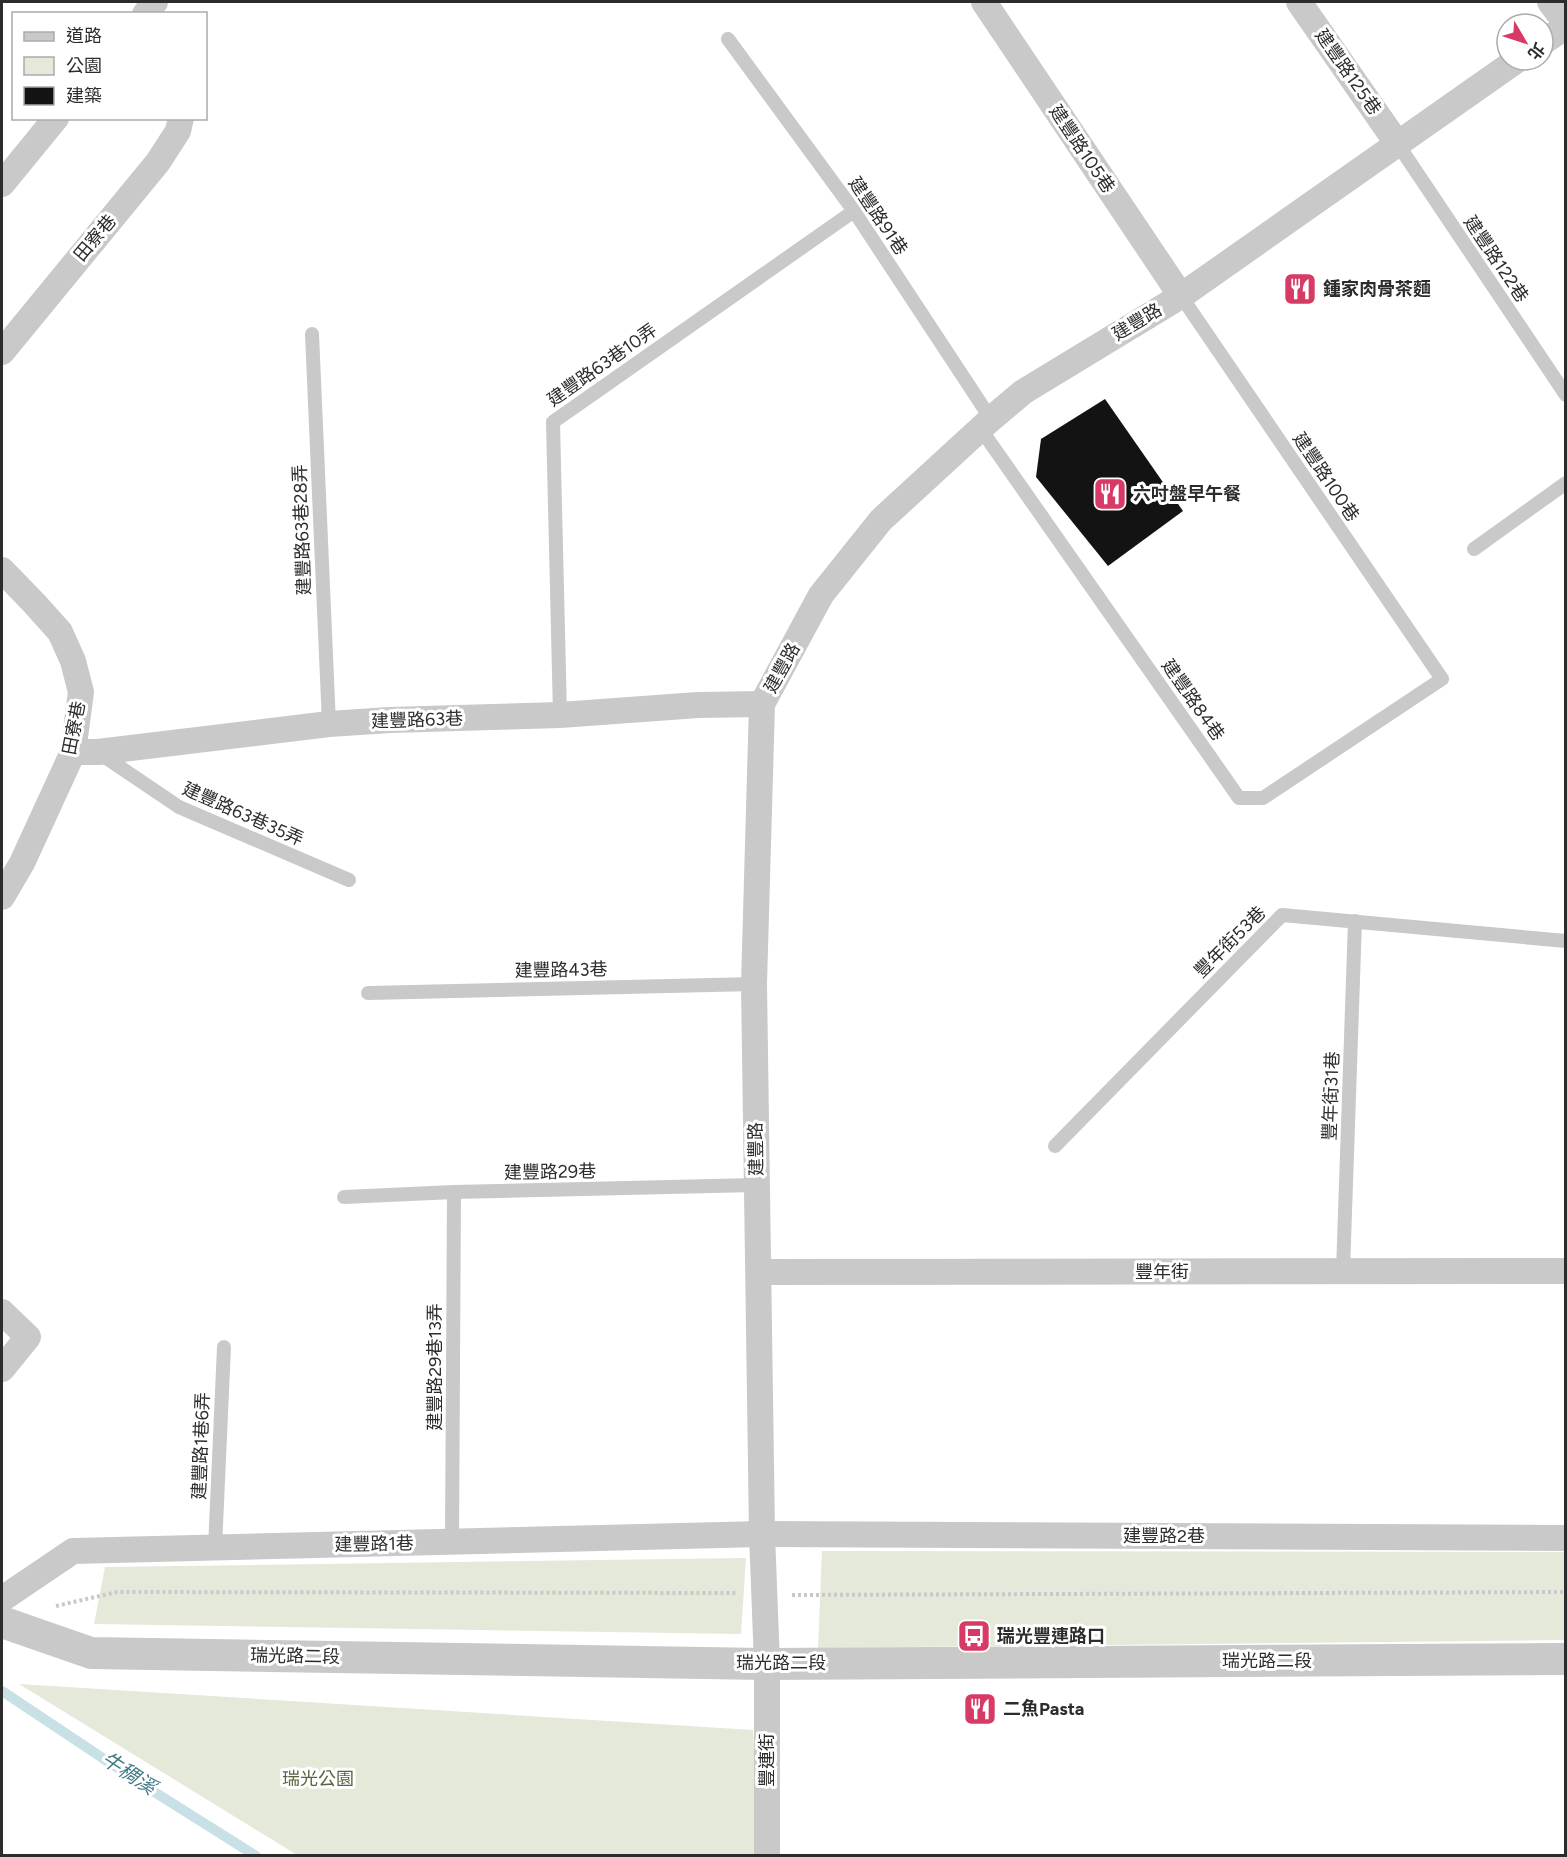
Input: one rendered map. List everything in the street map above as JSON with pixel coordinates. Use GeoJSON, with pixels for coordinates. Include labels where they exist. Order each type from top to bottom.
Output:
{"type":"FeatureCollection","features":[{"type":"Feature","properties":{"kind":"street","name":"建豐路105巷"},"geometry":{"type":"LineString","coordinates":[[984,2],[1181,296]]}},
{"type":"Feature","properties":{"kind":"street","name":"建豐路125巷"},"geometry":{"type":"LineString","coordinates":[[1299,2],[1397,142]]}},
{"type":"Feature","properties":{"kind":"street"},"geometry":{"type":"LineString","coordinates":[[1550,2],[1566,25]]}},
{"type":"Feature","properties":{"kind":"street","name":"建豐路"},"geometry":{"type":"LineString","coordinates":[[767,1664],[762,1534],[754,984],[762,704],[821,595],[851,557],[881,520],[986,423],[1023,392],[1181,296],[1499,72]]}},
{"type":"Feature","properties":{"kind":"street"},"geometry":{"type":"LineString","coordinates":[[2,184],[54,120]]}},
{"type":"Feature","properties":{"kind":"street","name":"田寮巷"},"geometry":{"type":"LineString","coordinates":[[2,352],[158,162],[178,130],[180,120]]}},
{"type":"Feature","properties":{"kind":"street","name":"田寮巷"},"geometry":{"type":"LineString","coordinates":[[2,570],[60,632],[73,661],[81,692],[85,752],[2,897]]}},
{"type":"Feature","properties":{"kind":"street","name":"建豐路63巷"},"geometry":{"type":"LineString","coordinates":[[85,752],[329,724],[560,715],[698,705],[762,704]]}},
{"type":"Feature","properties":{"kind":"street","name":"豐年街"},"geometry":{"type":"LineString","coordinates":[[759,1272],[1566,1271]]}},
{"type":"Feature","properties":{"kind":"street"},"geometry":{"type":"LineString","coordinates":[[2,1312],[28,1338],[2,1369]]}},
{"type":"Feature","properties":{"kind":"street","name":"建豐路1巷"},"geometry":{"type":"LineString","coordinates":[[2,1599],[73,1551],[762,1534]]}},
{"type":"Feature","properties":{"kind":"street","name":"建豐路2巷"},"geometry":{"type":"LineString","coordinates":[[762,1534],[1566,1538]]}},
{"type":"Feature","properties":{"kind":"street","name":"瑞光路二段"},"geometry":{"type":"LineString","coordinates":[[2,1622],[91,1653],[767,1664],[1566,1659]]}},
{"type":"Feature","properties":{"kind":"street","name":"豐連街"},"geometry":{"type":"LineString","coordinates":[[767,1664],[767,1856]]}},
{"type":"Feature","properties":{"kind":"lane","name":"建豐路91巷"},"geometry":{"type":"LineString","coordinates":[[728,39],[854,211],[986,423]]}},
{"type":"Feature","properties":{"kind":"lane","name":"建豐路122巷"},"geometry":{"type":"LineString","coordinates":[[1397,142],[1566,395]]}},
{"type":"Feature","properties":{"kind":"lane","name":"建豐路63巷10弄"},"geometry":{"type":"LineString","coordinates":[[560,715],[552,422],[854,211]]}},
{"type":"Feature","properties":{"kind":"lane","name":"建豐路100巷"},"geometry":{"type":"LineString","coordinates":[[1181,296],[1442,679]]}},
{"type":"Feature","properties":{"kind":"lane","name":"建豐路63巷28弄"},"geometry":{"type":"LineString","coordinates":[[312,334],[329,724]]}},
{"type":"Feature","properties":{"kind":"lane","name":"建豐路84巷"},"geometry":{"type":"LineString","coordinates":[[986,423],[1239,798],[1263,798],[1442,679]]}},
{"type":"Feature","properties":{"kind":"lane"},"geometry":{"type":"LineString","coordinates":[[1474,549],[1566,483]]}},
{"type":"Feature","properties":{"kind":"lane","name":"建豐路63巷35弄"},"geometry":{"type":"LineString","coordinates":[[85,752],[179,807],[349,880]]}},
{"type":"Feature","properties":{"kind":"lane","name":"豐年街53巷"},"geometry":{"type":"LineString","coordinates":[[1055,1146],[1282,915],[1566,941]]}},
{"type":"Feature","properties":{"kind":"lane","name":"豐年街31巷"},"geometry":{"type":"LineString","coordinates":[[1343,1271],[1355,921]]}},
{"type":"Feature","properties":{"kind":"lane","name":"建豐路43巷"},"geometry":{"type":"LineString","coordinates":[[368,993],[754,984]]}},
{"type":"Feature","properties":{"kind":"lane","name":"建豐路29巷"},"geometry":{"type":"LineString","coordinates":[[344,1197],[756,1185]]}},
{"type":"Feature","properties":{"kind":"lane","name":"建豐路29巷13弄"},"geometry":{"type":"LineString","coordinates":[[452,1542],[454,1192]]}},
{"type":"Feature","properties":{"kind":"lane","name":"建豐路1巷6弄"},"geometry":{"type":"LineString","coordinates":[[215,1548],[225,1347]]}},
{"type":"Feature","properties":{"kind":"path"},"geometry":{"type":"LineString","coordinates":[[55,1606],[117,1593],[729,1593],[764,1596],[1566,1592]]}},
{"type":"Feature","properties":{"kind":"green space"},"geometry":{"type":"Polygon","coordinates":[[[822,1551],[1565,1552],[1565,1640],[818,1648],[822,1551]]]}},
{"type":"Feature","properties":{"kind":"green space"},"geometry":{"type":"Polygon","coordinates":[[[746,1558],[741,1634],[94,1624],[105,1567],[746,1558]]]}},
{"type":"Feature","properties":{"kind":"green space","name":"瑞光公園"},"geometry":{"type":"Polygon","coordinates":[[[19,1684],[753,1730],[761,1855],[297,1855],[19,1684]]]}},
{"type":"Feature","properties":{"kind":"building","name":"六吋盤早午餐"},"geometry":{"type":"Polygon","coordinates":[[[1105,399],[1183,511],[1108,566],[1036,477],[1041,439],[1105,399]]]}},
{"type":"Feature","properties":{"kind":"waterway","name":"牛稠溪"},"geometry":{"type":"LineString","coordinates":[[2,1691],[137,1781],[256,1856]]}},
{"type":"Feature","properties":{"kind":"place","name":"鍾家肉骨茶麵"},"geometry":{"type":"Point","coordinates":[1300,289]}},
{"type":"Feature","properties":{"kind":"place","name":"六吋盤早午餐"},"geometry":{"type":"Point","coordinates":[1110,494]}},
{"type":"Feature","properties":{"kind":"place","name":"瑞光豐連路口"},"geometry":{"type":"Point","coordinates":[974,1636]}},
{"type":"Feature","properties":{"kind":"place","name":"二魚Pasta"},"geometry":{"type":"Point","coordinates":[980,1709]}}]}
